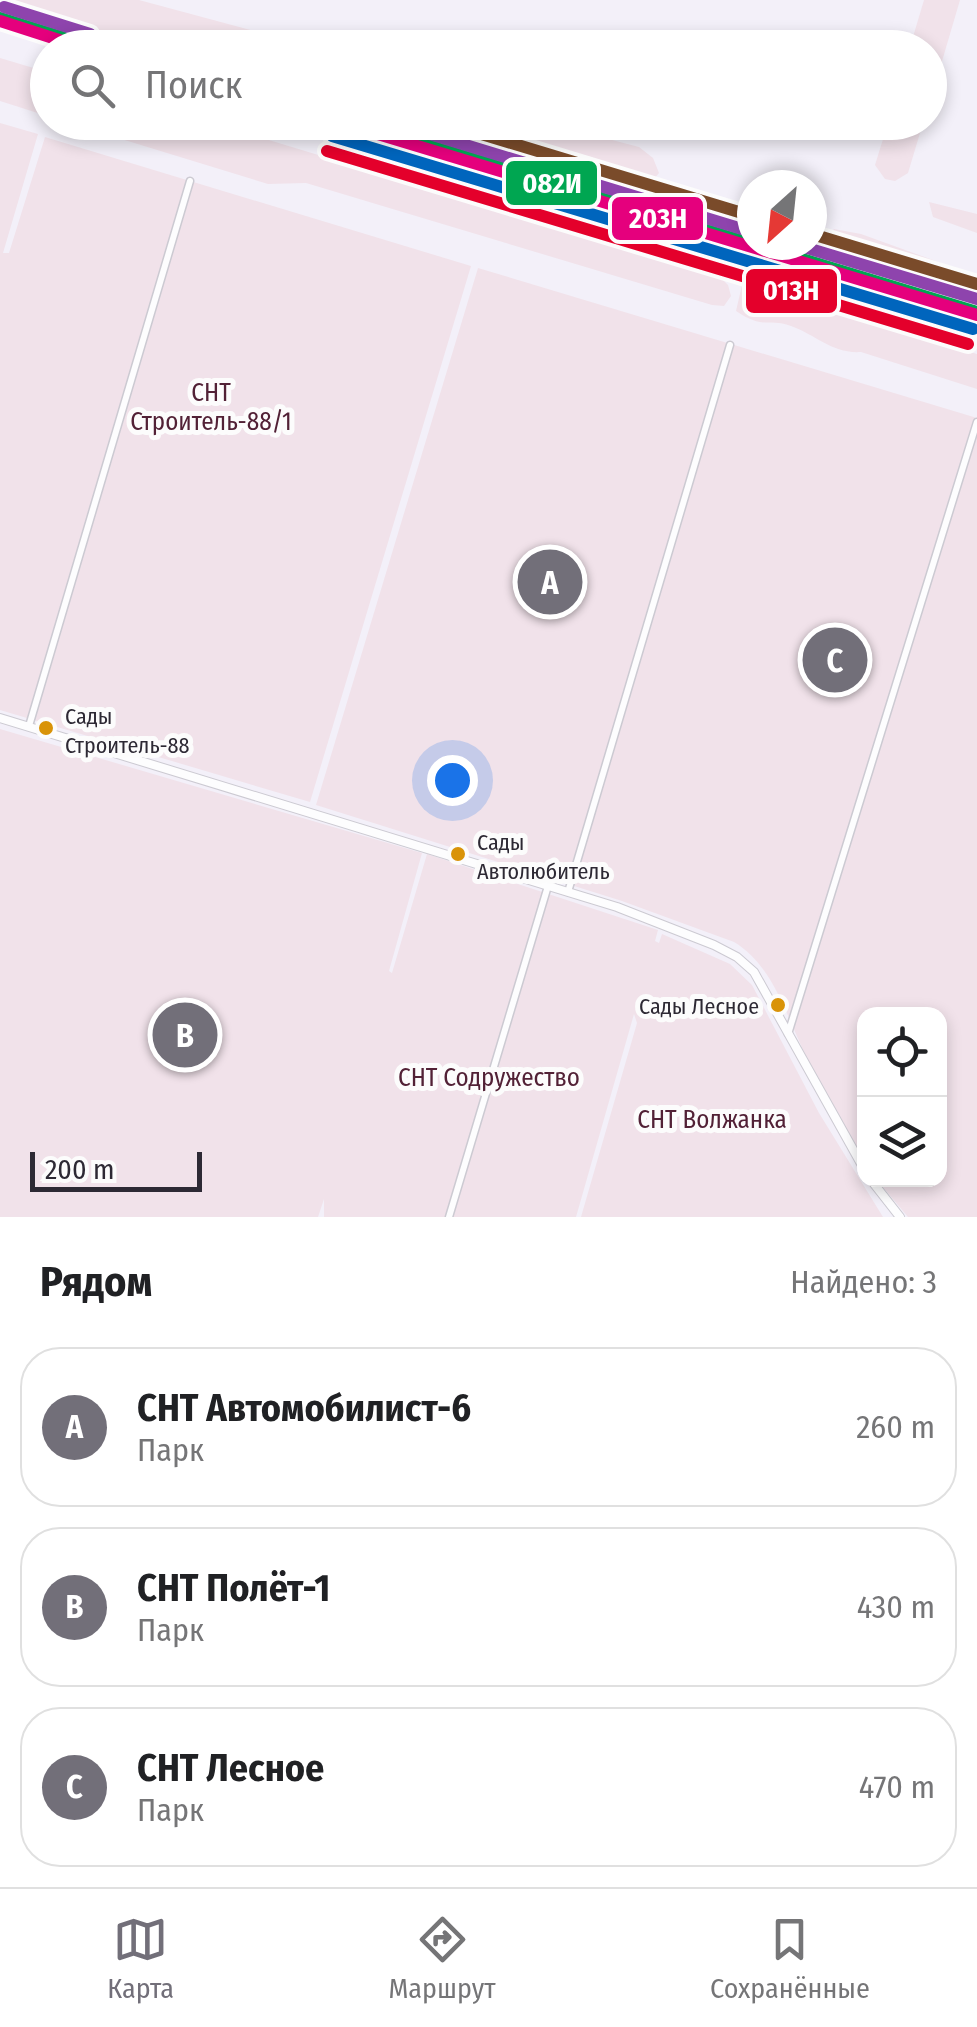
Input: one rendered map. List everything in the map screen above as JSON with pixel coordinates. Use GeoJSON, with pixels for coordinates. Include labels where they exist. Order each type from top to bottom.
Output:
{"type":"FeatureCollection","features":[{"type":"Feature","properties":{"kind":"street"},"geometry":{"type":"LineString","coordinates":[[28,726],[190,181]]}},
{"type":"Feature","properties":{"kind":"street"},"geometry":{"type":"LineString","coordinates":[[568,892],[730,344]]}},
{"type":"Feature","properties":{"kind":"street"},"geometry":{"type":"LineString","coordinates":[[788,1034],[977,422]]}},
{"type":"Feature","properties":{"kind":"street"},"geometry":{"type":"LineString","coordinates":[[0,718],[568,892],[698,938],[737,957],[754,972],[857,1157]]}},
{"type":"Feature","properties":{"kind":"street"},"geometry":{"type":"LineString","coordinates":[[450,1217],[548,886]]}},
{"type":"Feature","properties":{"kind":"street"},"geometry":{"type":"LineString","coordinates":[[876,1187],[900,1217]]}},
{"type":"Feature","properties":{"kind":"green space"},"geometry":{"type":"Polygon","coordinates":[[[139,0],[250,30],[87,30],[0,3],[139,0]]]}},
{"type":"Feature","properties":{"kind":"green space"},"geometry":{"type":"Polygon","coordinates":[[[924,0],[960,0],[947,44],[947,30],[915,30],[924,0]]]}},
{"type":"Feature","properties":{"kind":"green space"},"geometry":{"type":"Polygon","coordinates":[[[0,58],[30,67],[30,111],[0,101],[0,58]]]}},
{"type":"Feature","properties":{"kind":"green space","name":"СНТ Строитель-88/1"},"geometry":{"type":"Polygon","coordinates":[[[0,123],[30,132],[30,140],[36,140],[3,253],[9,253],[44,140],[55,140],[471,266],[310,802],[0,710],[0,123]]]}},
{"type":"Feature","properties":{"kind":"green space"},"geometry":{"type":"Polygon","coordinates":[[[124,140],[269,140],[720,277],[731,296],[724,306],[712,305],[306,183],[268,184],[124,140]]]}},
{"type":"Feature","properties":{"kind":"green space"},"geometry":{"type":"Polygon","coordinates":[[[482,140],[612,140],[639,147],[653,158],[659,173],[650,184],[631,185],[482,140]]]}},
{"type":"Feature","properties":{"kind":"green space"},"geometry":{"type":"Polygon","coordinates":[[[883,140],[918,140],[908,173],[895,181],[885,179],[875,165],[883,140]]]}},
{"type":"Feature","properties":{"kind":"green space"},"geometry":{"type":"Polygon","coordinates":[[[684,192],[737,206],[737,224],[684,205],[679,198],[684,192]]]}},
{"type":"Feature","properties":{"kind":"green space"},"geometry":{"type":"Polygon","coordinates":[[[929,202],[977,214],[977,233],[933,217],[929,202]]]}},
{"type":"Feature","properties":{"kind":"green space"},"geometry":{"type":"Polygon","coordinates":[[[834,229],[861,234],[977,276],[977,296],[832,247],[827,237],[834,229]]]}},
{"type":"Feature","properties":{"kind":"green space"},"geometry":{"type":"Polygon","coordinates":[[[478,268],[977,418],[977,1217],[908,1217],[883,1187],[947,1187],[947,1007],[857,1007],[857,1147],[769,979],[748,952],[734,942],[622,901],[316,805],[478,268]]]}},
{"type":"Feature","properties":{"kind":"green space"},"geometry":{"type":"Polygon","coordinates":[[[742,285],[977,354],[977,389],[861,352],[842,350],[791,326],[753,320],[736,311],[742,285]]]}},
{"type":"Feature","properties":{"kind":"green space"},"geometry":{"type":"Polygon","coordinates":[[[0,729],[422,853],[389,971],[392,973],[427,854],[658,930],[655,941],[659,943],[662,934],[730,964],[752,985],[819,1113],[857,1175],[857,1187],[865,1187],[883,1217],[581,1217],[637,1023],[634,1014],[576,1217],[324,1217],[324,1199],[318,1217],[0,1217],[0,729]]]}},
{"type":"Feature","properties":{"kind":"transit line"},"geometry":{"type":"LineString","coordinates":[[4,7],[77,30]]}},
{"type":"Feature","properties":{"kind":"transit line","name":"082И"},"geometry":{"type":"LineString","coordinates":[[0,18],[39,30]]}},
{"type":"Feature","properties":{"kind":"transit line","name":"203Н"},"geometry":{"type":"LineString","coordinates":[[0,21],[30,31]]}},
{"type":"Feature","properties":{"kind":"transit line"},"geometry":{"type":"LineString","coordinates":[[345,140],[973,329]]}},
{"type":"Feature","properties":{"kind":"transit line","name":"203Н"},"geometry":{"type":"LineString","coordinates":[[398,140],[977,315]]}},
{"type":"Feature","properties":{"kind":"transit line","name":"082И"},"geometry":{"type":"LineString","coordinates":[[410,140],[737,239]]}},
{"type":"Feature","properties":{"kind":"transit line"},"geometry":{"type":"LineString","coordinates":[[449,140],[737,227]]}},
{"type":"Feature","properties":{"kind":"transit line"},"geometry":{"type":"LineString","coordinates":[[501,140],[737,211]]}},
{"type":"Feature","properties":{"kind":"transit line","name":"013Н"},"geometry":{"type":"LineString","coordinates":[[327,151],[968,344]]}},
{"type":"Feature","properties":{"kind":"transit line"},"geometry":{"type":"LineString","coordinates":[[827,239],[977,284]]}},
{"type":"Feature","properties":{"kind":"transit line"},"geometry":{"type":"LineString","coordinates":[[827,254],[977,299]]}},
{"type":"Feature","properties":{"kind":"transit line","name":"082И"},"geometry":{"type":"LineString","coordinates":[[805,260],[977,312]]}},
{"type":"Feature","properties":{"kind":"place","name":"СНТ Автомобилист-6"},"geometry":{"type":"Point","coordinates":[550,582]}},
{"type":"Feature","properties":{"kind":"place","name":"СНТ Лесное"},"geometry":{"type":"Point","coordinates":[835,660]}},
{"type":"Feature","properties":{"kind":"place","name":"Сады Строитель-88"},"geometry":{"type":"Point","coordinates":[46,728]}},
{"type":"Feature","properties":{"kind":"place","name":"Сады Автолюбитель"},"geometry":{"type":"Point","coordinates":[458,854]}},
{"type":"Feature","properties":{"kind":"place","name":"Сады Лесное"},"geometry":{"type":"Point","coordinates":[778,1005]}},
{"type":"Feature","properties":{"kind":"place","name":"СНТ Полёт-1"},"geometry":{"type":"Point","coordinates":[185,1035]}},
{"type":"Feature","properties":{"kind":"park label","name":"СНТ Содружество"},"geometry":{"type":"Point","coordinates":[489,1077]}},
{"type":"Feature","properties":{"kind":"park label","name":"СНТ Волжанка"},"geometry":{"type":"Point","coordinates":[712,1119]}}]}
